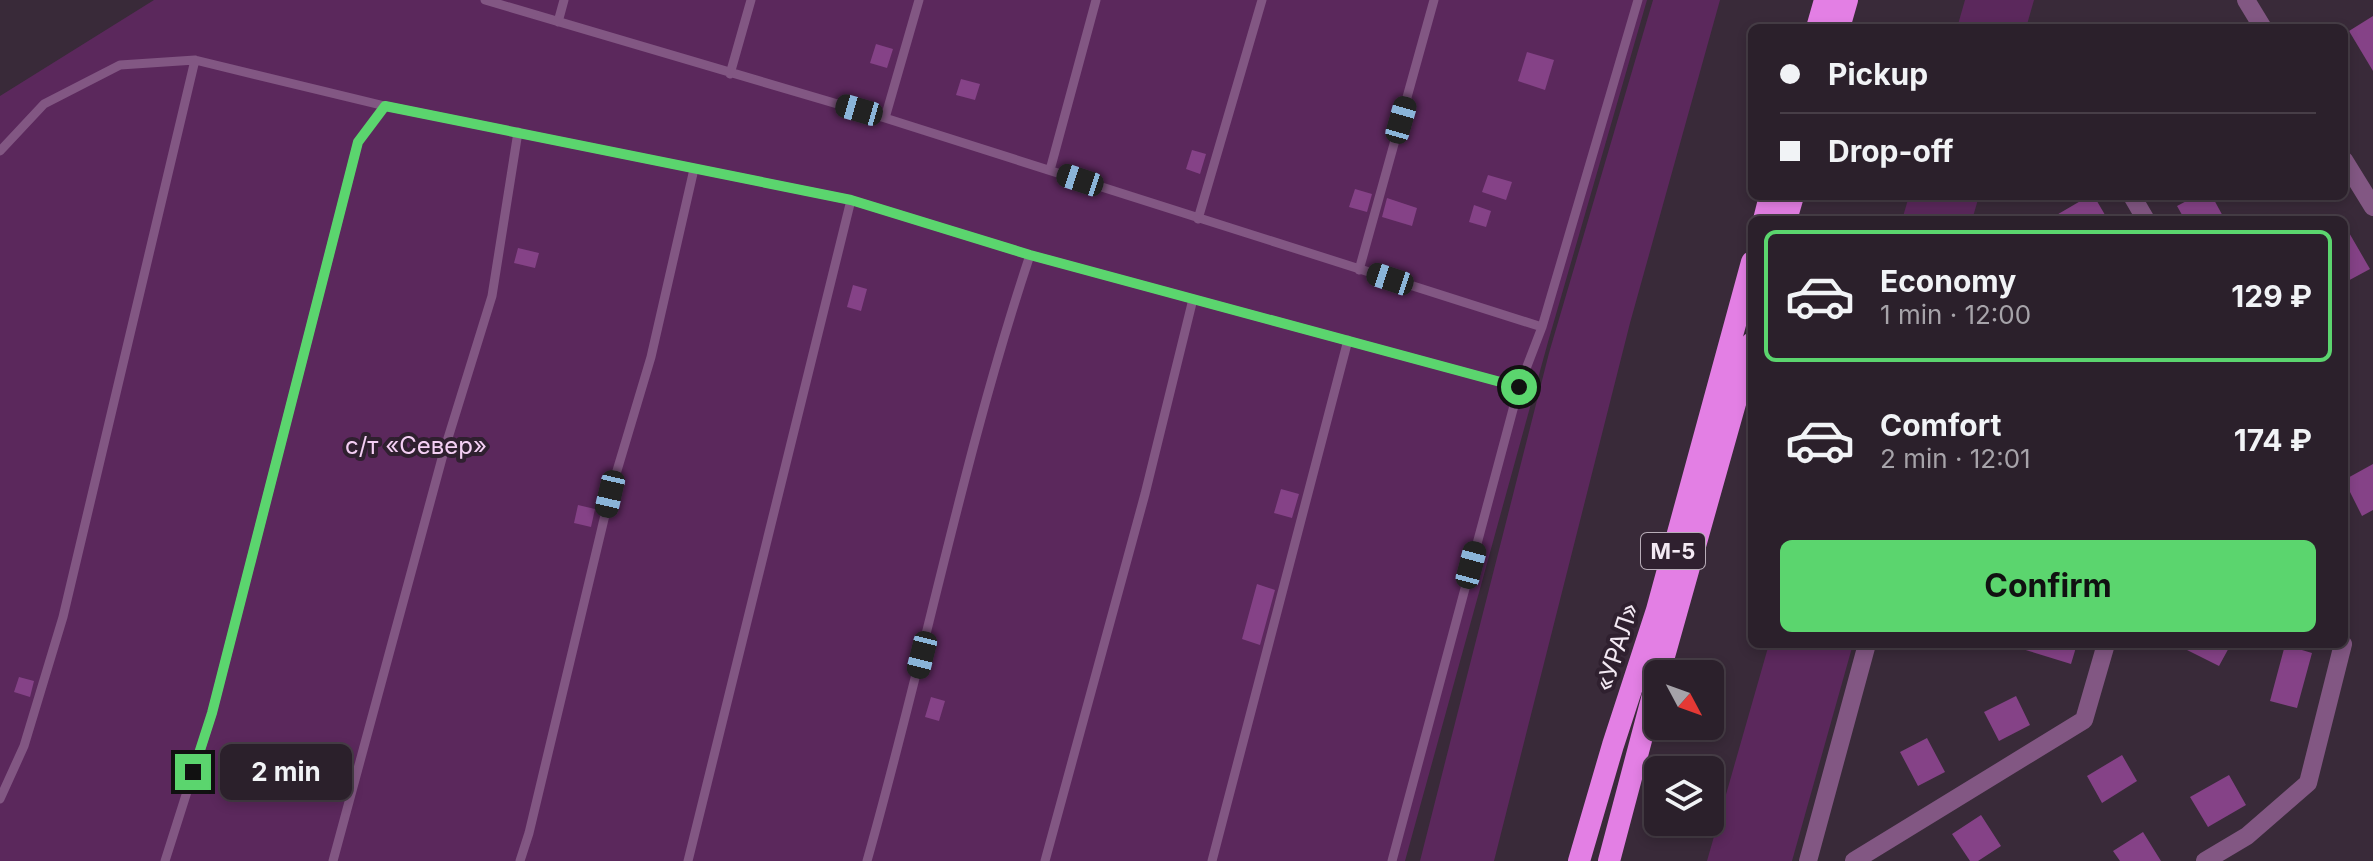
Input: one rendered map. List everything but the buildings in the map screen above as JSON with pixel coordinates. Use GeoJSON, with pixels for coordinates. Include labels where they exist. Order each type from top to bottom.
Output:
{"type":"FeatureCollection","features":[{"type":"Feature","properties":{"kind":"highway"},"geometry":{"type":"LineString","coordinates":[[1818,24],[1825,0]]}},
{"type":"Feature","properties":{"kind":"highway"},"geometry":{"type":"LineString","coordinates":[[1840,24],[1847,0]]}},
{"type":"Feature","properties":{"kind":"highway","name":"«УРАЛ»"},"geometry":{"type":"LineString","coordinates":[[1579,861],[1657,610],[1748,277]]}},
{"type":"Feature","properties":{"kind":"highway","name":"«УРАЛ»"},"geometry":{"type":"LineString","coordinates":[[1662,660],[1748,357]]}},
{"type":"Feature","properties":{"kind":"highway","name":"«УРАЛ»"},"geometry":{"type":"LineString","coordinates":[[1609,861],[1644,728]]}},
{"type":"Feature","properties":{"kind":"street"},"geometry":{"type":"LineString","coordinates":[[2246,0],[2261,24]]}},
{"type":"Feature","properties":{"kind":"street"},"geometry":{"type":"LineString","coordinates":[[2348,166],[2373,207]]}},
{"type":"Feature","properties":{"kind":"street"},"geometry":{"type":"LineString","coordinates":[[1808,861],[1866,648]]}},
{"type":"Feature","properties":{"kind":"street"},"geometry":{"type":"LineString","coordinates":[[1854,861],[2084,720],[2105,648]]}},
{"type":"Feature","properties":{"kind":"street"},"geometry":{"type":"LineString","coordinates":[[2205,861],[2247,836],[2308,783],[2342,648]]}},
{"type":"Feature","properties":{"kind":"lane"},"geometry":{"type":"LineString","coordinates":[[485,0],[885,118],[1542,327]]}},
{"type":"Feature","properties":{"kind":"lane"},"geometry":{"type":"LineString","coordinates":[[558,22],[564,0]]}},
{"type":"Feature","properties":{"kind":"lane"},"geometry":{"type":"LineString","coordinates":[[730,74],[751,0]]}},
{"type":"Feature","properties":{"kind":"lane"},"geometry":{"type":"LineString","coordinates":[[885,118],[919,0]]}},
{"type":"Feature","properties":{"kind":"lane"},"geometry":{"type":"LineString","coordinates":[[1050,170],[1096,0]]}},
{"type":"Feature","properties":{"kind":"lane"},"geometry":{"type":"LineString","coordinates":[[1198,219],[1262,0]]}},
{"type":"Feature","properties":{"kind":"lane"},"geometry":{"type":"LineString","coordinates":[[1359,270],[1434,0]]}},
{"type":"Feature","properties":{"kind":"lane"},"geometry":{"type":"LineString","coordinates":[[1392,861],[1519,387],[1542,327],[1638,0]]}},
{"type":"Feature","properties":{"kind":"lane"},"geometry":{"type":"LineString","coordinates":[[0,151],[44,104],[120,65],[195,60],[385,106],[851,200],[1030,255],[1519,387]]}},
{"type":"Feature","properties":{"kind":"lane"},"geometry":{"type":"LineString","coordinates":[[0,799],[24,746],[63,617],[195,60]]}},
{"type":"Feature","properties":{"kind":"lane"},"geometry":{"type":"LineString","coordinates":[[165,861],[212,713],[358,142],[385,106]]}},
{"type":"Feature","properties":{"kind":"lane"},"geometry":{"type":"LineString","coordinates":[[333,861],[444,451],[492,296],[518,132]]}},
{"type":"Feature","properties":{"kind":"lane"},"geometry":{"type":"LineString","coordinates":[[520,861],[610,494],[651,357],[694,169]]}},
{"type":"Feature","properties":{"kind":"lane"},"geometry":{"type":"LineString","coordinates":[[688,861],[851,200]]}},
{"type":"Feature","properties":{"kind":"lane"},"geometry":{"type":"LineString","coordinates":[[867,861],[900,745],[998,353],[1030,255]]}},
{"type":"Feature","properties":{"kind":"lane"},"geometry":{"type":"LineString","coordinates":[[1045,861],[1145,494],[1193,299]]}},
{"type":"Feature","properties":{"kind":"lane"},"geometry":{"type":"LineString","coordinates":[[1212,861],[1348,340]]}},
{"type":"Feature","properties":{"kind":"green space","name":"с/т «Север»"},"geometry":{"type":"Polygon","coordinates":[[[154,0],[1647,0],[1548,342],[1405,861],[0,861],[0,96],[154,0]]]}},
{"type":"Feature","properties":{"kind":"green space"},"geometry":{"type":"Polygon","coordinates":[[[1653,0],[1720,0],[1630,323],[1494,861],[1420,861],[1549,353],[1653,0]]]}},
{"type":"Feature","properties":{"kind":"green space"},"geometry":{"type":"Polygon","coordinates":[[[1965,0],[2034,0],[2027,24],[1958,24],[1965,0]]]}},
{"type":"Feature","properties":{"kind":"green space"},"geometry":{"type":"Polygon","coordinates":[[[1908,200],[1978,200],[1973,216],[1903,216],[1908,200]]]}},
{"type":"Feature","properties":{"kind":"green space"},"geometry":{"type":"Polygon","coordinates":[[[1768,648],[1852,648],[1792,861],[1707,861],[1714,836],[1724,836],[1724,802],[1768,648]]]}},
{"type":"Feature","properties":{"kind":"route"},"geometry":{"type":"LineString","coordinates":[[193,772],[212,713],[358,142],[385,106],[851,200],[1030,255],[1519,387]]}}]}
